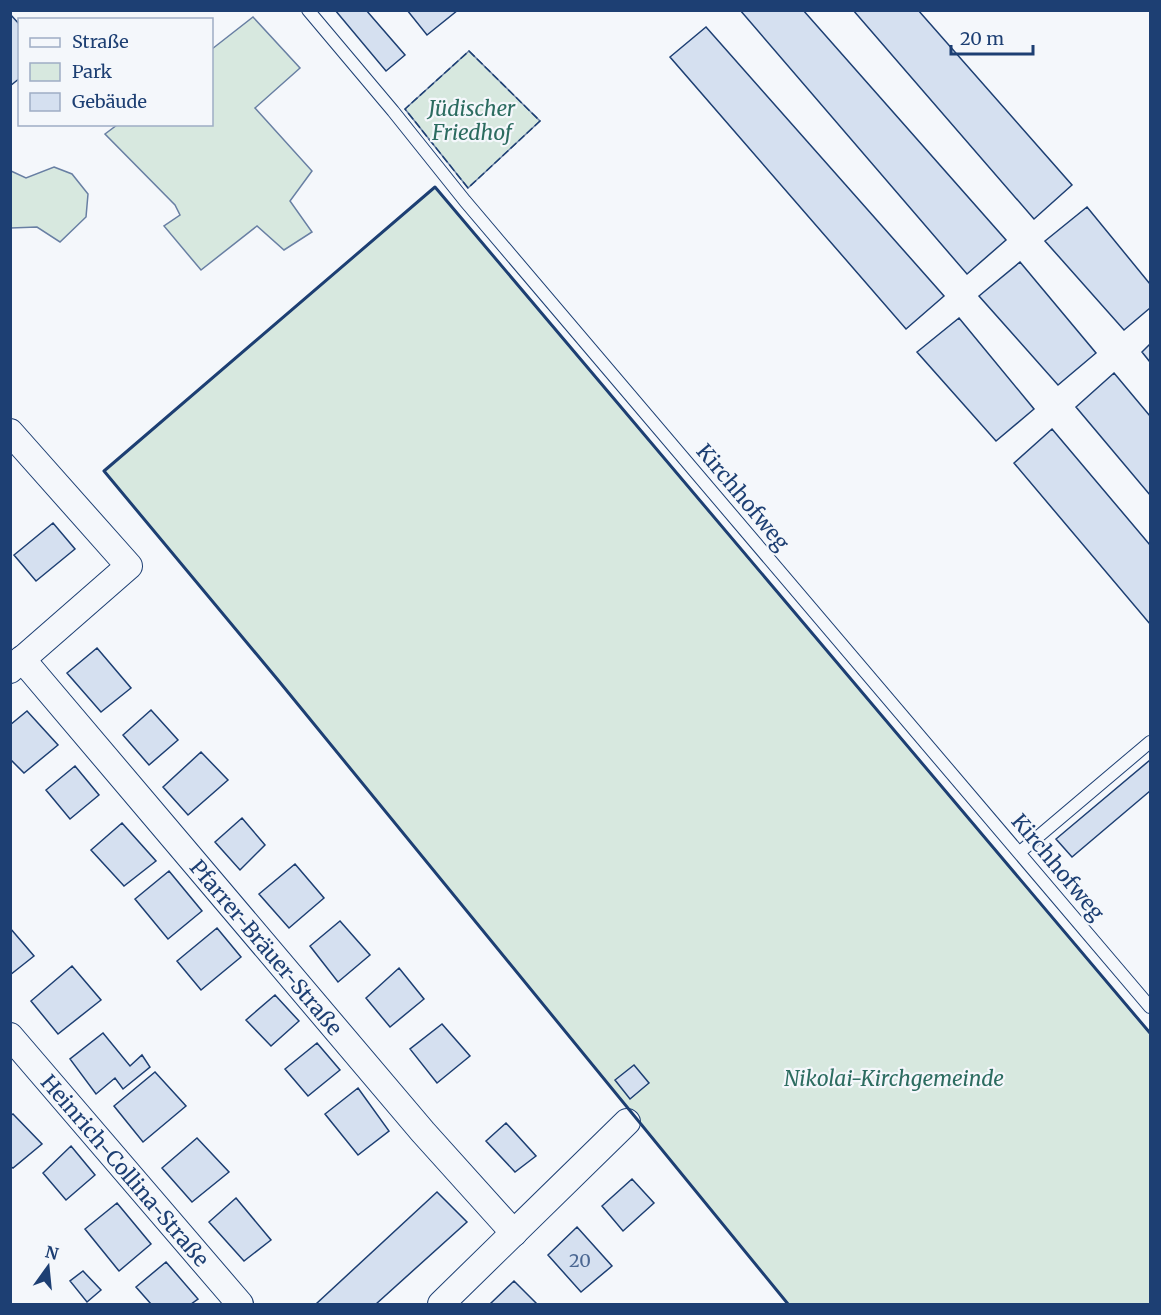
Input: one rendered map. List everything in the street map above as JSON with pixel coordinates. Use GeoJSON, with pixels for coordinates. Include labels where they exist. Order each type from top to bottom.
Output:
{"type":"FeatureCollection","features":[{"type":"Feature","properties":{"kind":"street"},"geometry":{"type":"LineString","coordinates":[[12,436],[129,566],[16,664]]}},
{"type":"Feature","properties":{"kind":"street","name":"Pfarrer-Bräuer-Straße"},"geometry":{"type":"LineString","coordinates":[[16,664],[423,1132],[514,1233]]}},
{"type":"Feature","properties":{"kind":"street","name":"Heinrich-Collina-Straße"},"geometry":{"type":"LineString","coordinates":[[10,1036],[240,1305]]}},
{"type":"Feature","properties":{"kind":"street"},"geometry":{"type":"LineString","coordinates":[[441,1305],[627,1122]]}},
{"type":"Feature","properties":{"kind":"lane","name":"Kirchhofweg"},"geometry":{"type":"LineString","coordinates":[[308,10],[465,201],[1150,1007]]}},
{"type":"Feature","properties":{"kind":"lane"},"geometry":{"type":"LineString","coordinates":[[1020,852],[1150,742]]}},
{"type":"Feature","properties":{"kind":"green space"},"geometry":{"type":"Polygon","coordinates":[[[253,17],[300,68],[255,108],[312,171],[290,201],[312,232],[284,250],[257,226],[201,270],[164,226],[180,215],[175,205],[105,134],[116,126],[213,126],[213,48],[253,17]]]}},
{"type":"Feature","properties":{"kind":"green space","name":"Jüdischer Friedhof"},"geometry":{"type":"Polygon","coordinates":[[[469,51],[540,121],[468,188],[405,109],[469,51]]]}},
{"type":"Feature","properties":{"kind":"green space"},"geometry":{"type":"Polygon","coordinates":[[[54,167],[72,174],[88,194],[86,217],[60,242],[37,227],[11,228],[11,171],[26,178],[54,167]]]}},
{"type":"Feature","properties":{"kind":"green space","name":"Nikolai-Kirchgemeinde"},"geometry":{"type":"Polygon","coordinates":[[[435,187],[1150,1033],[1150,1304],[788,1304],[278,680],[104,471],[435,187]]]}},
{"type":"Feature","properties":{"kind":"building"},"geometry":{"type":"Polygon","coordinates":[[[335,10],[366,10],[405,55],[386,71],[335,10]]]}},
{"type":"Feature","properties":{"kind":"building"},"geometry":{"type":"Polygon","coordinates":[[[407,10],[458,10],[427,35],[407,10]]]}},
{"type":"Feature","properties":{"kind":"building"},"geometry":{"type":"Polygon","coordinates":[[[740,10],[803,10],[1006,240],[967,274],[740,10]]]}},
{"type":"Feature","properties":{"kind":"building"},"geometry":{"type":"Polygon","coordinates":[[[853,10],[918,10],[1072,185],[1034,219],[853,10]]]}},
{"type":"Feature","properties":{"kind":"building"},"geometry":{"type":"Polygon","coordinates":[[[10,14],[18,23],[18,80],[10,86],[10,14]]]}},
{"type":"Feature","properties":{"kind":"building"},"geometry":{"type":"Polygon","coordinates":[[[706,27],[944,296],[906,329],[670,57],[706,27]]]}},
{"type":"Feature","properties":{"kind":"building"},"geometry":{"type":"Polygon","coordinates":[[[1087,207],[1150,284],[1150,308],[1124,330],[1045,241],[1087,207]]]}},
{"type":"Feature","properties":{"kind":"building"},"geometry":{"type":"Polygon","coordinates":[[[1020,262],[1096,353],[1058,385],[979,296],[1020,262]]]}},
{"type":"Feature","properties":{"kind":"building"},"geometry":{"type":"Polygon","coordinates":[[[959,318],[1034,409],[996,441],[917,352],[959,318]]]}},
{"type":"Feature","properties":{"kind":"building"},"geometry":{"type":"Polygon","coordinates":[[[1150,344],[1150,362],[1142,352],[1150,344]]]}},
{"type":"Feature","properties":{"kind":"building"},"geometry":{"type":"Polygon","coordinates":[[[1114,373],[1150,416],[1150,495],[1076,407],[1114,373]]]}},
{"type":"Feature","properties":{"kind":"building"},"geometry":{"type":"Polygon","coordinates":[[[1052,429],[1150,545],[1150,624],[1014,463],[1052,429]]]}},
{"type":"Feature","properties":{"kind":"building"},"geometry":{"type":"Polygon","coordinates":[[[53,523],[75,549],[36,581],[14,555],[53,523]]]}},
{"type":"Feature","properties":{"kind":"building"},"geometry":{"type":"Polygon","coordinates":[[[97,648],[131,688],[101,712],[67,673],[97,648]]]}},
{"type":"Feature","properties":{"kind":"building"},"geometry":{"type":"Polygon","coordinates":[[[151,710],[178,740],[149,765],[123,735],[151,710]]]}},
{"type":"Feature","properties":{"kind":"building"},"geometry":{"type":"Polygon","coordinates":[[[27,711],[58,745],[24,773],[10,759],[10,725],[27,711]]]}},
{"type":"Feature","properties":{"kind":"building"},"geometry":{"type":"Polygon","coordinates":[[[201,752],[228,780],[188,815],[163,787],[201,752]]]}},
{"type":"Feature","properties":{"kind":"building"},"geometry":{"type":"Polygon","coordinates":[[[1150,760],[1150,791],[1072,857],[1056,839],[1150,760]]]}},
{"type":"Feature","properties":{"kind":"building"},"geometry":{"type":"Polygon","coordinates":[[[75,766],[99,795],[70,819],[46,790],[75,766]]]}},
{"type":"Feature","properties":{"kind":"building"},"geometry":{"type":"Polygon","coordinates":[[[242,818],[265,845],[240,870],[215,842],[242,818]]]}},
{"type":"Feature","properties":{"kind":"building"},"geometry":{"type":"Polygon","coordinates":[[[122,823],[156,861],[124,886],[91,850],[122,823]]]}},
{"type":"Feature","properties":{"kind":"building"},"geometry":{"type":"Polygon","coordinates":[[[295,864],[324,898],[289,928],[259,894],[295,864]]]}},
{"type":"Feature","properties":{"kind":"building"},"geometry":{"type":"Polygon","coordinates":[[[169,871],[202,911],[168,939],[135,899],[169,871]]]}},
{"type":"Feature","properties":{"kind":"building"},"geometry":{"type":"Polygon","coordinates":[[[340,921],[370,955],[338,982],[310,946],[340,921]]]}},
{"type":"Feature","properties":{"kind":"building"},"geometry":{"type":"Polygon","coordinates":[[[10,928],[34,956],[10,975],[10,928]]]}},
{"type":"Feature","properties":{"kind":"building"},"geometry":{"type":"Polygon","coordinates":[[[217,928],[241,957],[201,990],[177,961],[217,928]]]}},
{"type":"Feature","properties":{"kind":"building"},"geometry":{"type":"Polygon","coordinates":[[[72,966],[101,1000],[58,1034],[31,1001],[72,966]]]}},
{"type":"Feature","properties":{"kind":"building"},"geometry":{"type":"Polygon","coordinates":[[[399,968],[424,999],[390,1027],[366,998],[399,968]]]}},
{"type":"Feature","properties":{"kind":"building"},"geometry":{"type":"Polygon","coordinates":[[[275,995],[299,1021],[271,1046],[246,1020],[275,995]]]}},
{"type":"Feature","properties":{"kind":"building"},"geometry":{"type":"Polygon","coordinates":[[[442,1024],[470,1056],[437,1083],[410,1049],[442,1024]]]}},
{"type":"Feature","properties":{"kind":"building"},"geometry":{"type":"Polygon","coordinates":[[[103,1033],[130,1066],[142,1055],[150,1067],[123,1089],[115,1078],[96,1094],[70,1059],[103,1033]]]}},
{"type":"Feature","properties":{"kind":"building"},"geometry":{"type":"Polygon","coordinates":[[[317,1043],[340,1070],[308,1096],[285,1069],[317,1043]]]}},
{"type":"Feature","properties":{"kind":"building"},"geometry":{"type":"Polygon","coordinates":[[[634,1065],[649,1083],[630,1099],[615,1080],[634,1065]]]}},
{"type":"Feature","properties":{"kind":"building"},"geometry":{"type":"Polygon","coordinates":[[[155,1072],[186,1106],[143,1142],[114,1106],[155,1072]]]}},
{"type":"Feature","properties":{"kind":"building"},"geometry":{"type":"Polygon","coordinates":[[[358,1088],[389,1131],[358,1155],[325,1114],[358,1088]]]}},
{"type":"Feature","properties":{"kind":"building"},"geometry":{"type":"Polygon","coordinates":[[[13,1114],[42,1144],[13,1168],[10,1166],[10,1116],[13,1114]]]}},
{"type":"Feature","properties":{"kind":"building"},"geometry":{"type":"Polygon","coordinates":[[[506,1123],[536,1156],[515,1172],[486,1141],[506,1123]]]}},
{"type":"Feature","properties":{"kind":"building"},"geometry":{"type":"Polygon","coordinates":[[[197,1138],[229,1172],[192,1202],[162,1168],[197,1138]]]}},
{"type":"Feature","properties":{"kind":"building"},"geometry":{"type":"Polygon","coordinates":[[[71,1146],[95,1175],[66,1200],[43,1173],[71,1146]]]}},
{"type":"Feature","properties":{"kind":"building"},"geometry":{"type":"Polygon","coordinates":[[[632,1179],[654,1203],[623,1231],[602,1206],[632,1179]]]}},
{"type":"Feature","properties":{"kind":"building"},"geometry":{"type":"Polygon","coordinates":[[[437,1192],[467,1222],[376,1304],[316,1304],[437,1192]]]}},
{"type":"Feature","properties":{"kind":"building"},"geometry":{"type":"Polygon","coordinates":[[[236,1198],[271,1240],[244,1261],[209,1222],[236,1198]]]}},
{"type":"Feature","properties":{"kind":"building"},"geometry":{"type":"Polygon","coordinates":[[[117,1203],[151,1244],[119,1271],[85,1229],[117,1203]]]}},
{"type":"Feature","properties":{"kind":"building"},"geometry":{"type":"Polygon","coordinates":[[[577,1227],[612,1266],[581,1292],[548,1255],[577,1227]]]}},
{"type":"Feature","properties":{"kind":"building"},"geometry":{"type":"Polygon","coordinates":[[[166,1262],[198,1299],[191,1304],[151,1304],[136,1287],[166,1262]]]}},
{"type":"Feature","properties":{"kind":"building"},"geometry":{"type":"Polygon","coordinates":[[[83,1271],[101,1290],[87,1302],[70,1281],[83,1271]]]}},
{"type":"Feature","properties":{"kind":"building"},"geometry":{"type":"Polygon","coordinates":[[[514,1281],[537,1304],[490,1304],[514,1281]]]}},
{"type":"Feature","properties":{"kind":"fence"},"geometry":{"type":"LineString","coordinates":[[469,51],[540,121],[468,188],[405,109],[469,51]]}},
{"type":"Feature","properties":{"kind":"wall"},"geometry":{"type":"LineString","coordinates":[[788,1304],[278,680],[104,471],[435,187],[1150,1033]]}}]}
